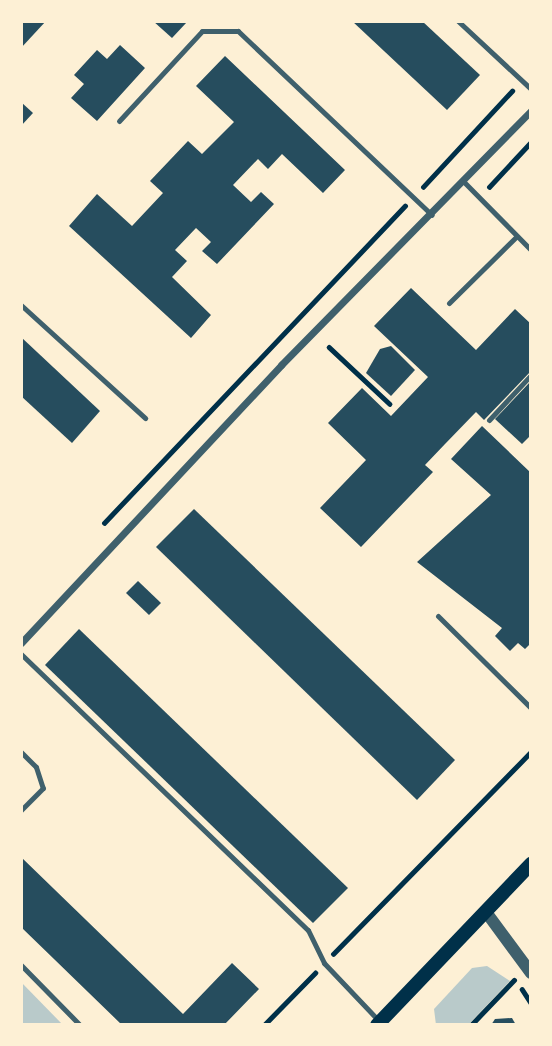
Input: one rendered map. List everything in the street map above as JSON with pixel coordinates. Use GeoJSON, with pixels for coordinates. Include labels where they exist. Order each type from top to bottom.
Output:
{"type":"FeatureCollection","features":[{"type":"Feature","properties":{"kind":"main road"},"geometry":{"type":"LineString","coordinates":[[379,1023],[531,864]]}},
{"type":"Feature","properties":{"kind":"street"},"geometry":{"type":"LineString","coordinates":[[21,643],[281,365],[465,183],[531,111]]}},
{"type":"Feature","properties":{"kind":"street"},"geometry":{"type":"LineString","coordinates":[[486,912],[528,968]]}},
{"type":"Feature","properties":{"kind":"lane"},"geometry":{"type":"LineString","coordinates":[[458,21],[531,89]]}},
{"type":"Feature","properties":{"kind":"lane"},"geometry":{"type":"LineString","coordinates":[[119,121],[202,32],[238,31],[432,215]]}},
{"type":"Feature","properties":{"kind":"lane"},"geometry":{"type":"LineString","coordinates":[[465,183],[531,250]]}},
{"type":"Feature","properties":{"kind":"lane"},"geometry":{"type":"LineString","coordinates":[[449,303],[516,237]]}},
{"type":"Feature","properties":{"kind":"lane"},"geometry":{"type":"LineString","coordinates":[[21,305],[145,418]]}},
{"type":"Feature","properties":{"kind":"lane"},"geometry":{"type":"LineString","coordinates":[[489,420],[531,375]]}},
{"type":"Feature","properties":{"kind":"lane"},"geometry":{"type":"LineString","coordinates":[[438,616],[531,708]]}},
{"type":"Feature","properties":{"kind":"lane"},"geometry":{"type":"LineString","coordinates":[[21,654],[308,930],[324,963],[379,1023]]}},
{"type":"Feature","properties":{"kind":"lane"},"geometry":{"type":"LineString","coordinates":[[21,752],[36,767],[43,788],[21,810]]}},
{"type":"Feature","properties":{"kind":"lane"},"geometry":{"type":"LineString","coordinates":[[21,965],[80,1025]]}},
{"type":"Feature","properties":{"kind":"path"},"geometry":{"type":"LineString","coordinates":[[104,523],[522,81]]}},
{"type":"Feature","properties":{"kind":"path"},"geometry":{"type":"LineString","coordinates":[[479,198],[531,142]]}},
{"type":"Feature","properties":{"kind":"path"},"geometry":{"type":"LineString","coordinates":[[329,347],[390,404]]}},
{"type":"Feature","properties":{"kind":"path"},"geometry":{"type":"LineString","coordinates":[[264,1025],[531,752]]}},
{"type":"Feature","properties":{"kind":"path"},"geometry":{"type":"LineString","coordinates":[[471,1025],[528,968]]}},
{"type":"Feature","properties":{"kind":"shaded area"},"geometry":{"type":"Polygon","coordinates":[[[487,966],[510,981],[468,1025],[436,1025],[434,1009],[472,968],[487,966]]]}},
{"type":"Feature","properties":{"kind":"shaded area"},"geometry":{"type":"Polygon","coordinates":[[[21,982],[63,1025],[21,1025],[21,982]]]}},
{"type":"Feature","properties":{"kind":"building"},"geometry":{"type":"Polygon","coordinates":[[[21,21],[46,21],[21,48],[21,21]]]}},
{"type":"Feature","properties":{"kind":"building"},"geometry":{"type":"Polygon","coordinates":[[[153,21],[185,21],[187,22],[172,38],[153,21]]]}},
{"type":"Feature","properties":{"kind":"building"},"geometry":{"type":"Polygon","coordinates":[[[352,21],[422,21],[480,75],[447,110],[352,21]]]}},
{"type":"Feature","properties":{"kind":"building"},"geometry":{"type":"Polygon","coordinates":[[[120,45],[145,68],[97,121],[71,98],[84,84],[74,75],[97,50],[107,59],[120,45]]]}},
{"type":"Feature","properties":{"kind":"building"},"geometry":{"type":"Polygon","coordinates":[[[225,56],[345,170],[323,193],[282,154],[268,169],[258,159],[233,185],[251,202],[261,192],[274,204],[217,264],[202,251],[211,242],[196,228],[175,250],[187,261],[172,277],[211,315],[191,338],[69,226],[97,194],[132,226],[163,193],[150,181],[188,141],[202,154],[234,122],[196,86],[225,56]]]}},
{"type":"Feature","properties":{"kind":"building"},"geometry":{"type":"Polygon","coordinates":[[[21,102],[33,113],[21,126],[21,102]]]}},
{"type":"Feature","properties":{"kind":"building"},"geometry":{"type":"Polygon","coordinates":[[[411,288],[476,350],[515,309],[531,324],[531,371],[484,420],[476,412],[445,444],[425,465],[433,472],[361,547],[320,508],[366,460],[328,423],[362,388],[391,416],[428,377],[374,326],[411,288]]]}},
{"type":"Feature","properties":{"kind":"building"},"geometry":{"type":"Polygon","coordinates":[[[21,337],[100,411],[72,443],[21,396],[21,337]]]}},
{"type":"Feature","properties":{"kind":"building"},"geometry":{"type":"Polygon","coordinates":[[[391,346],[415,370],[391,396],[366,373],[380,349],[391,346]]]}},
{"type":"Feature","properties":{"kind":"building"},"geometry":{"type":"Polygon","coordinates":[[[531,381],[531,435],[522,444],[495,419],[531,381]]]}},
{"type":"Feature","properties":{"kind":"building"},"geometry":{"type":"Polygon","coordinates":[[[482,426],[531,473],[531,643],[525,649],[518,643],[510,651],[495,636],[502,628],[417,562],[491,495],[451,459],[482,426]]]}},
{"type":"Feature","properties":{"kind":"building"},"geometry":{"type":"Polygon","coordinates":[[[194,509],[455,760],[417,800],[156,547],[194,509]]]}},
{"type":"Feature","properties":{"kind":"building"},"geometry":{"type":"Polygon","coordinates":[[[138,581],[161,603],[149,615],[126,593],[138,581]]]}},
{"type":"Feature","properties":{"kind":"building"},"geometry":{"type":"Polygon","coordinates":[[[79,629],[348,888],[313,923],[45,665],[79,629]]]}},
{"type":"Feature","properties":{"kind":"building"},"geometry":{"type":"Polygon","coordinates":[[[21,857],[183,1014],[232,963],[259,989],[224,1025],[122,1025],[21,927],[21,857]]]}},
{"type":"Feature","properties":{"kind":"building"},"geometry":{"type":"Polygon","coordinates":[[[512,1018],[516,1025],[491,1025],[495,1019],[512,1018]]]}}]}
